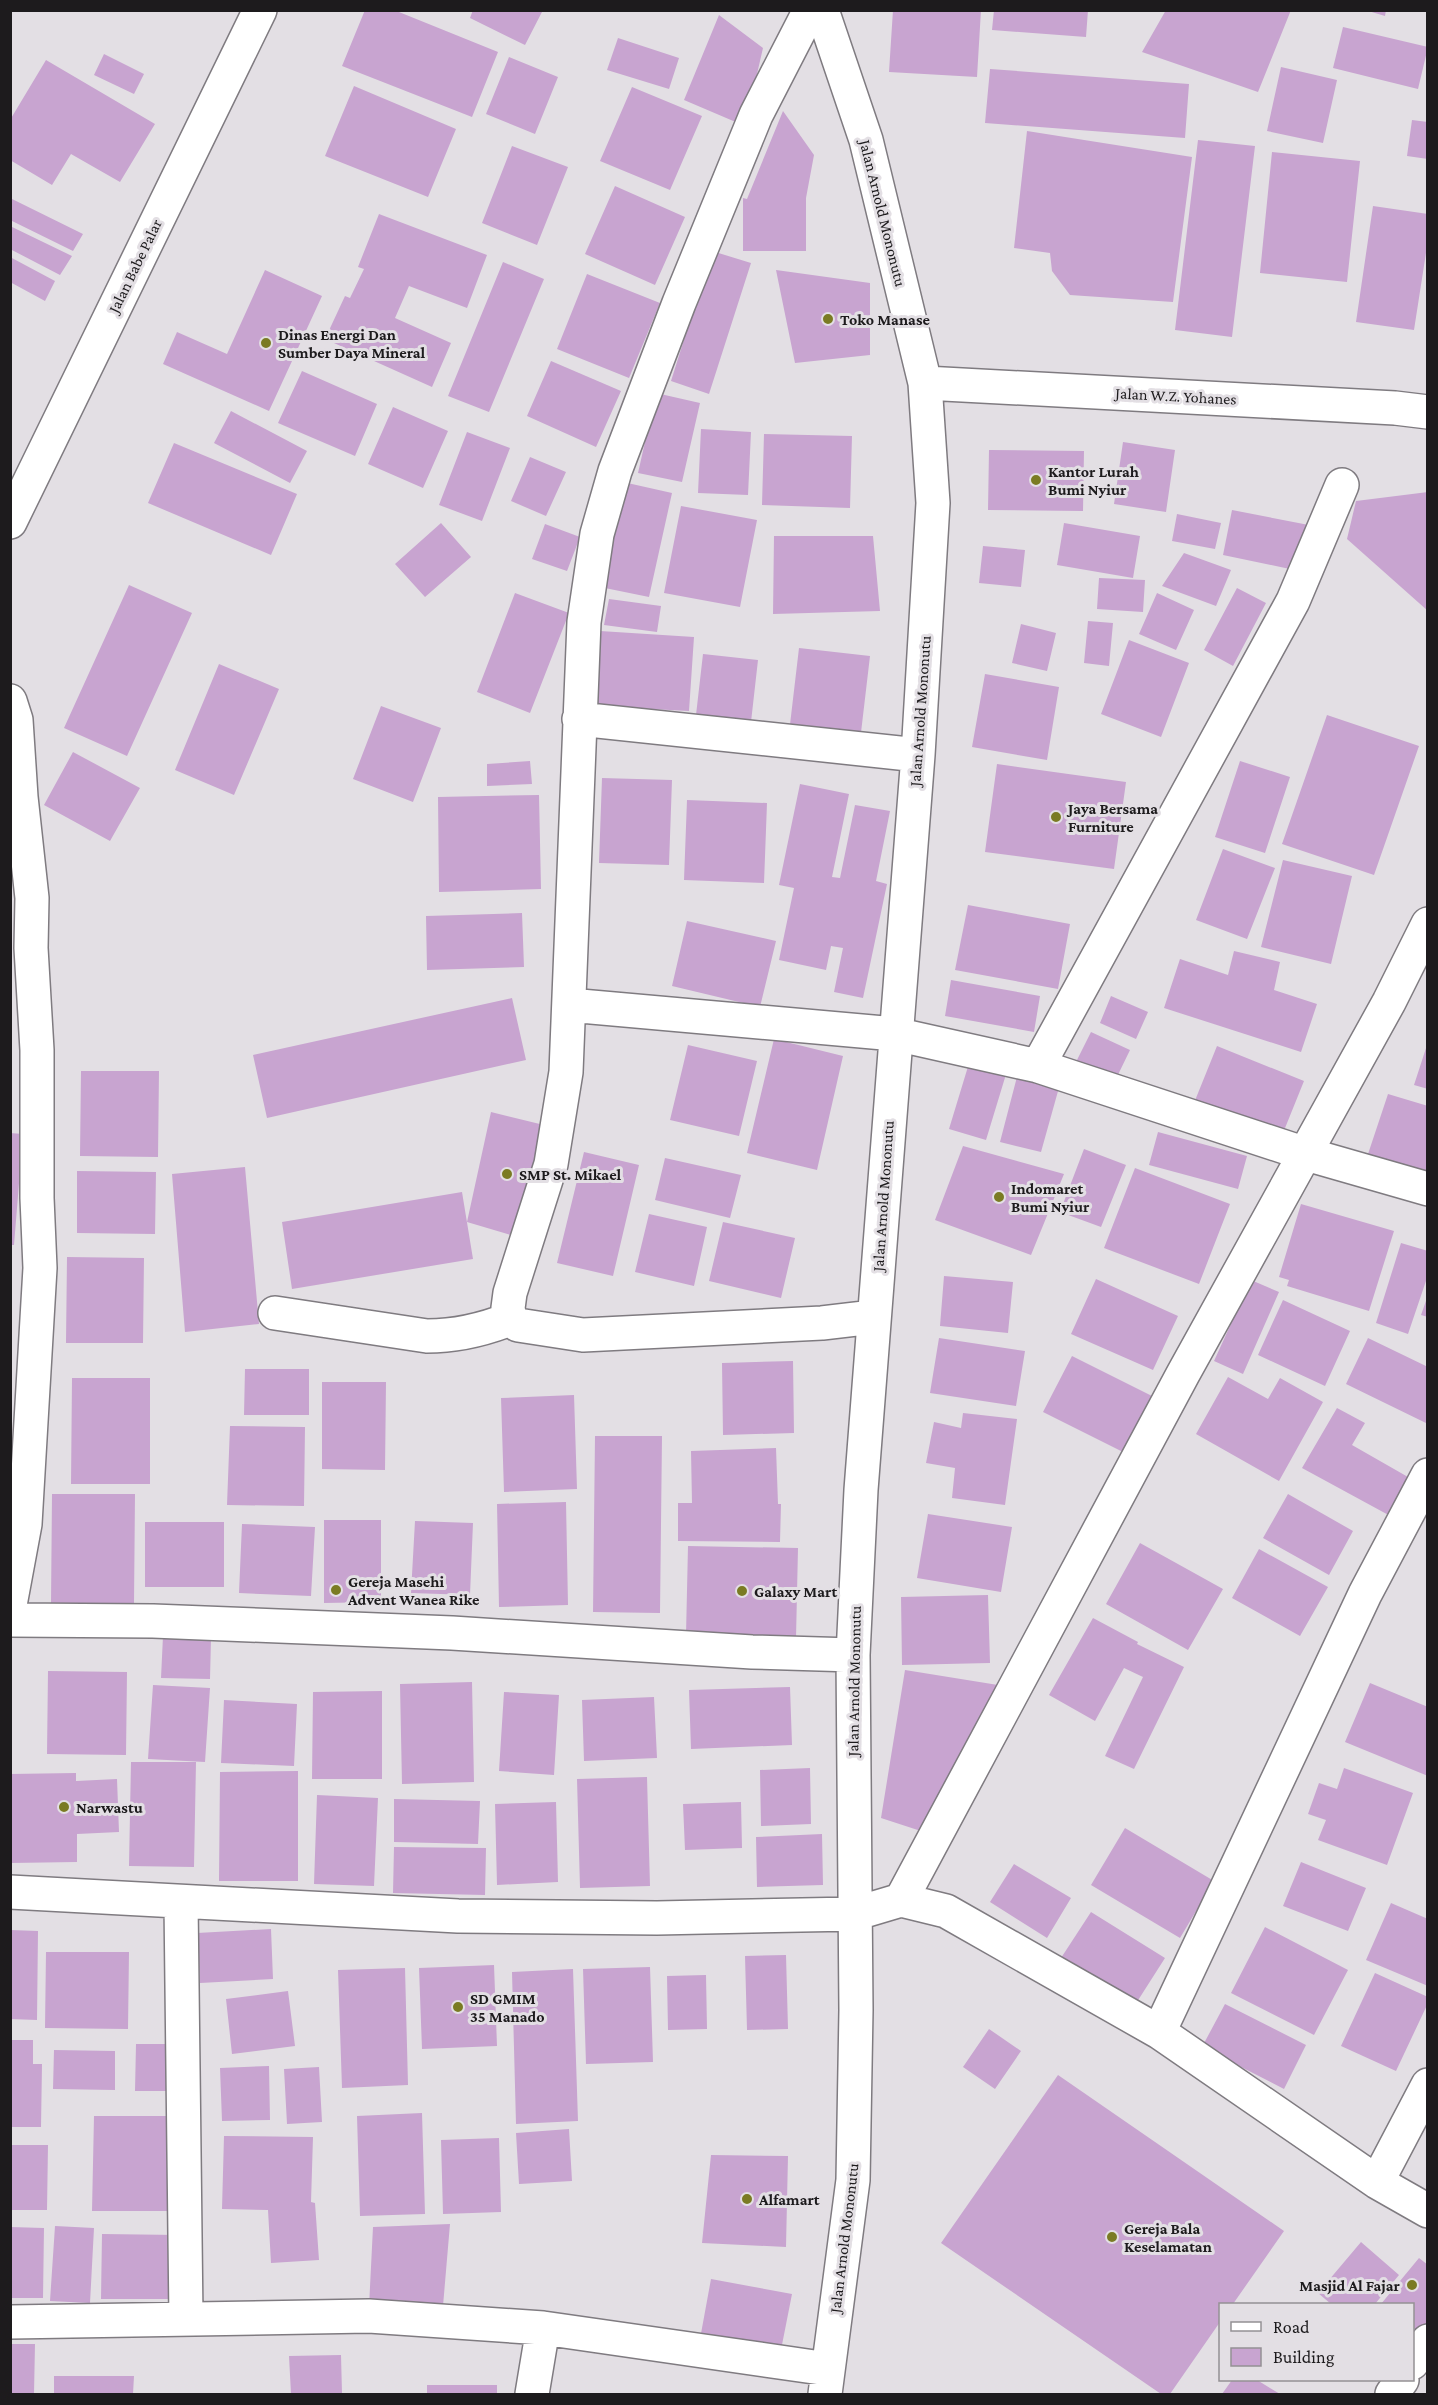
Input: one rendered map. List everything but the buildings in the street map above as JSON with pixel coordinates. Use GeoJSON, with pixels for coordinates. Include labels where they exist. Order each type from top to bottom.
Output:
{"type":"FeatureCollection","features":[{"type":"Feature","properties":{"kind":"street","name":"Jalan Babe Palar"},"geometry":{"type":"LineString","coordinates":[[10,522],[260,10]]}},
{"type":"Feature","properties":{"kind":"street"},"geometry":{"type":"LineString","coordinates":[[810,10],[756,115],[679,303],[615,471],[597,534],[584,622],[566,1072],[551,1164],[510,1293],[508,1308],[510,1319],[518,1325],[583,1335],[822,1323],[873,1317]]}},
{"type":"Feature","properties":{"kind":"street","name":"Jalan Arnold Mononutu"},"geometry":{"type":"LineString","coordinates":[[822,10],[866,141],[925,383],[933,503],[918,755],[861,1490],[853,1655],[855,2021],[853,2180],[826,2381]]}},
{"type":"Feature","properties":{"kind":"street","name":"Jalan W.Z. Yohanes"},"geometry":{"type":"LineString","coordinates":[[925,383],[1395,408],[1428,412]]}},
{"type":"Feature","properties":{"kind":"street"},"geometry":{"type":"LineString","coordinates":[[1038,1066],[1293,601],[1342,485]]}},
{"type":"Feature","properties":{"kind":"street"},"geometry":{"type":"LineString","coordinates":[[10,701],[15,720],[32,898],[31,948],[37,1050],[37,1198],[40,1269],[25,1524],[10,1605]]}},
{"type":"Feature","properties":{"kind":"street"},"geometry":{"type":"LineString","coordinates":[[579,719],[918,755]]}},
{"type":"Feature","properties":{"kind":"street"},"geometry":{"type":"LineString","coordinates":[[901,1900],[1172,1395],[1389,1002],[1428,924]]}},
{"type":"Feature","properties":{"kind":"street"},"geometry":{"type":"LineString","coordinates":[[569,1005],[895,1034],[1038,1066],[1306,1154],[1428,1189]]}},
{"type":"Feature","properties":{"kind":"street"},"geometry":{"type":"LineString","coordinates":[[274,1313],[427,1336],[451,1336],[476,1331],[510,1319]]}},
{"type":"Feature","properties":{"kind":"street"},"geometry":{"type":"LineString","coordinates":[[1159,2032],[1365,1594],[1428,1475]]}},
{"type":"Feature","properties":{"kind":"street"},"geometry":{"type":"LineString","coordinates":[[10,1620],[153,1621],[452,1633],[853,1655]]}},
{"type":"Feature","properties":{"kind":"street"},"geometry":{"type":"LineString","coordinates":[[10,1892],[458,1916],[657,1918],[854,1914],[901,1900],[946,1911],[1159,2032],[1377,2182],[1428,2211]]}},
{"type":"Feature","properties":{"kind":"street"},"geometry":{"type":"LineString","coordinates":[[181,1902],[186,2319]]}},
{"type":"Feature","properties":{"kind":"street"},"geometry":{"type":"LineString","coordinates":[[1377,2182],[1428,2085]]}},
{"type":"Feature","properties":{"kind":"street"},"geometry":{"type":"LineString","coordinates":[[10,2322],[369,2316],[543,2328],[826,2381]]}},
{"type":"Feature","properties":{"kind":"street"},"geometry":{"type":"LineString","coordinates":[[532,2394],[543,2328]]}},
{"type":"Feature","properties":{"kind":"street"},"geometry":{"type":"LineString","coordinates":[[1414,2362],[1428,2341]]}},
{"type":"Feature","properties":{"kind":"street"},"geometry":{"type":"LineString","coordinates":[[1392,2394],[1401,2381]]}},
{"type":"Feature","properties":{"kind":"place","name":"Toko Manase"},"geometry":{"type":"Point","coordinates":[828,319]}},
{"type":"Feature","properties":{"kind":"place","name":"Dinas Energi Dan Sumber Daya Mineral"},"geometry":{"type":"Point","coordinates":[266,343]}},
{"type":"Feature","properties":{"kind":"place","name":"Kantor Lurah Bumi Nyiur"},"geometry":{"type":"Point","coordinates":[1036,480]}},
{"type":"Feature","properties":{"kind":"place","name":"Jaya Bersama Furniture"},"geometry":{"type":"Point","coordinates":[1056,817]}},
{"type":"Feature","properties":{"kind":"place","name":"SMP St. Mikael"},"geometry":{"type":"Point","coordinates":[507,1174]}},
{"type":"Feature","properties":{"kind":"place","name":"Indomaret Bumi Nyiur"},"geometry":{"type":"Point","coordinates":[999,1197]}},
{"type":"Feature","properties":{"kind":"place","name":"Gereja Masehi Advent Wanea Rike"},"geometry":{"type":"Point","coordinates":[336,1590]}},
{"type":"Feature","properties":{"kind":"place","name":"Galaxy Mart"},"geometry":{"type":"Point","coordinates":[742,1591]}},
{"type":"Feature","properties":{"kind":"place","name":"Narwastu"},"geometry":{"type":"Point","coordinates":[64,1807]}},
{"type":"Feature","properties":{"kind":"place","name":"SD GMIM 35 Manado"},"geometry":{"type":"Point","coordinates":[458,2007]}},
{"type":"Feature","properties":{"kind":"place","name":"Alfamart"},"geometry":{"type":"Point","coordinates":[747,2199]}},
{"type":"Feature","properties":{"kind":"place","name":"Gereja Bala Keselamatan"},"geometry":{"type":"Point","coordinates":[1112,2237]}},
{"type":"Feature","properties":{"kind":"place","name":"Masjid Al Fajar"},"geometry":{"type":"Point","coordinates":[1412,2285]}}]}
